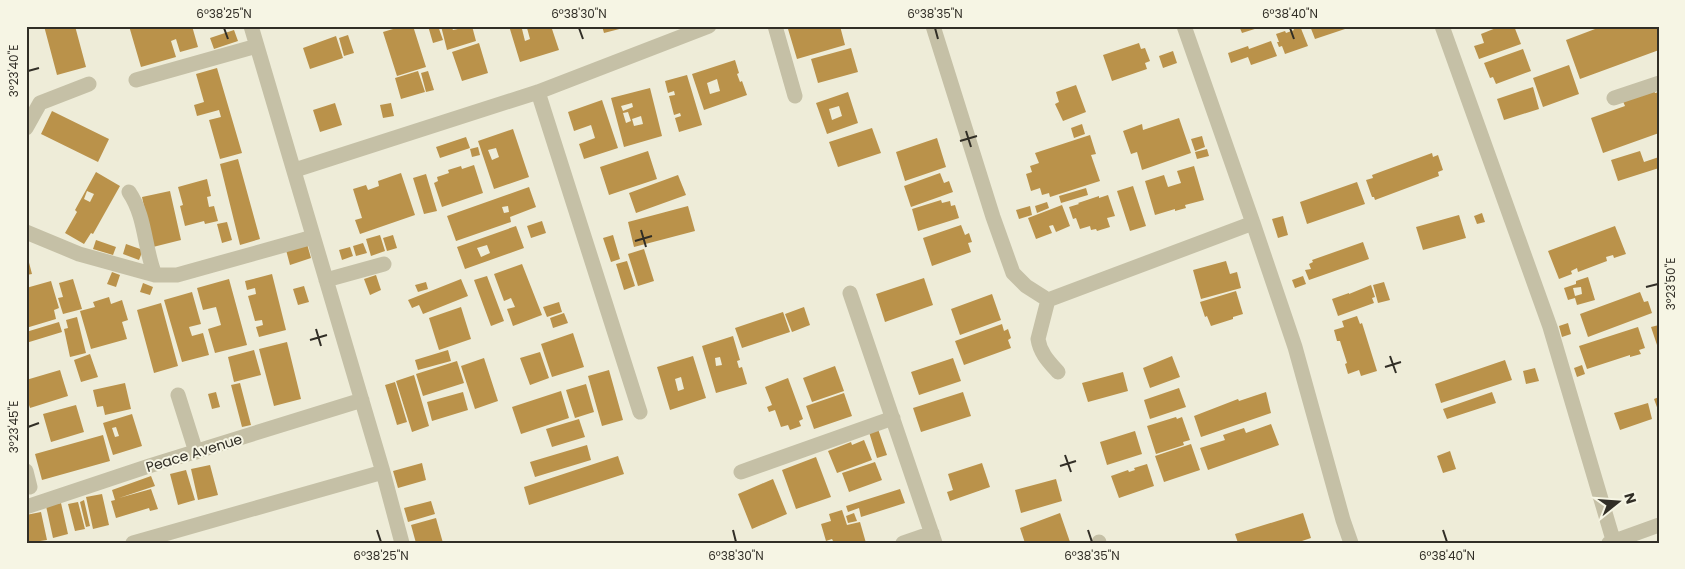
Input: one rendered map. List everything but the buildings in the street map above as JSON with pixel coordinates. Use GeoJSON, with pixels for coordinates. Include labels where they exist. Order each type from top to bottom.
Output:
{"type":"FeatureCollection","features":[{"type":"Feature","properties":{"kind":"street"},"geometry":{"type":"LineString","coordinates":[[251,26],[383,472],[400,542]]}},
{"type":"Feature","properties":{"kind":"street"},"geometry":{"type":"LineString","coordinates":[[295,170],[538,92],[709,26]]}},
{"type":"Feature","properties":{"kind":"street"},"geometry":{"type":"LineString","coordinates":[[775,26],[795,96]]}},
{"type":"Feature","properties":{"kind":"street"},"geometry":{"type":"LineString","coordinates":[[932,26],[990,208],[1013,273],[1026,286],[1048,300]]}},
{"type":"Feature","properties":{"kind":"street"},"geometry":{"type":"LineString","coordinates":[[1184,26],[1295,347],[1351,543]]}},
{"type":"Feature","properties":{"kind":"street"},"geometry":{"type":"LineString","coordinates":[[1442,26],[1550,327],[1612,542],[1659,525]]}},
{"type":"Feature","properties":{"kind":"street"},"geometry":{"type":"LineString","coordinates":[[136,80],[257,46]]}},
{"type":"Feature","properties":{"kind":"street"},"geometry":{"type":"LineString","coordinates":[[1614,98],[1659,83]]}},
{"type":"Feature","properties":{"kind":"street"},"geometry":{"type":"LineString","coordinates":[[26,128],[40,103],[89,84]]}},
{"type":"Feature","properties":{"kind":"street"},"geometry":{"type":"LineString","coordinates":[[538,92],[640,412]]}},
{"type":"Feature","properties":{"kind":"street"},"geometry":{"type":"LineString","coordinates":[[129,192],[140,211],[150,262],[155,275]]}},
{"type":"Feature","properties":{"kind":"street"},"geometry":{"type":"LineString","coordinates":[[1048,300],[1253,223]]}},
{"type":"Feature","properties":{"kind":"street"},"geometry":{"type":"LineString","coordinates":[[26,232],[79,254],[155,275],[177,275],[313,237]]}},
{"type":"Feature","properties":{"kind":"street"},"geometry":{"type":"LineString","coordinates":[[326,280],[384,264]]}},
{"type":"Feature","properties":{"kind":"street"},"geometry":{"type":"LineString","coordinates":[[850,293],[934,538],[903,543]]}},
{"type":"Feature","properties":{"kind":"street"},"geometry":{"type":"LineString","coordinates":[[1048,300],[1038,339],[1040,351],[1058,372]]}},
{"type":"Feature","properties":{"kind":"street"},"geometry":{"type":"LineString","coordinates":[[178,395],[196,452]]}},
{"type":"Feature","properties":{"kind":"street","name":"Peace Avenue"},"geometry":{"type":"LineString","coordinates":[[26,507],[362,400]]}},
{"type":"Feature","properties":{"kind":"street"},"geometry":{"type":"LineString","coordinates":[[741,472],[893,418]]}},
{"type":"Feature","properties":{"kind":"street"},"geometry":{"type":"LineString","coordinates":[[26,471],[30,486]]}},
{"type":"Feature","properties":{"kind":"street"},"geometry":{"type":"LineString","coordinates":[[142,541],[383,472]]}}]}
